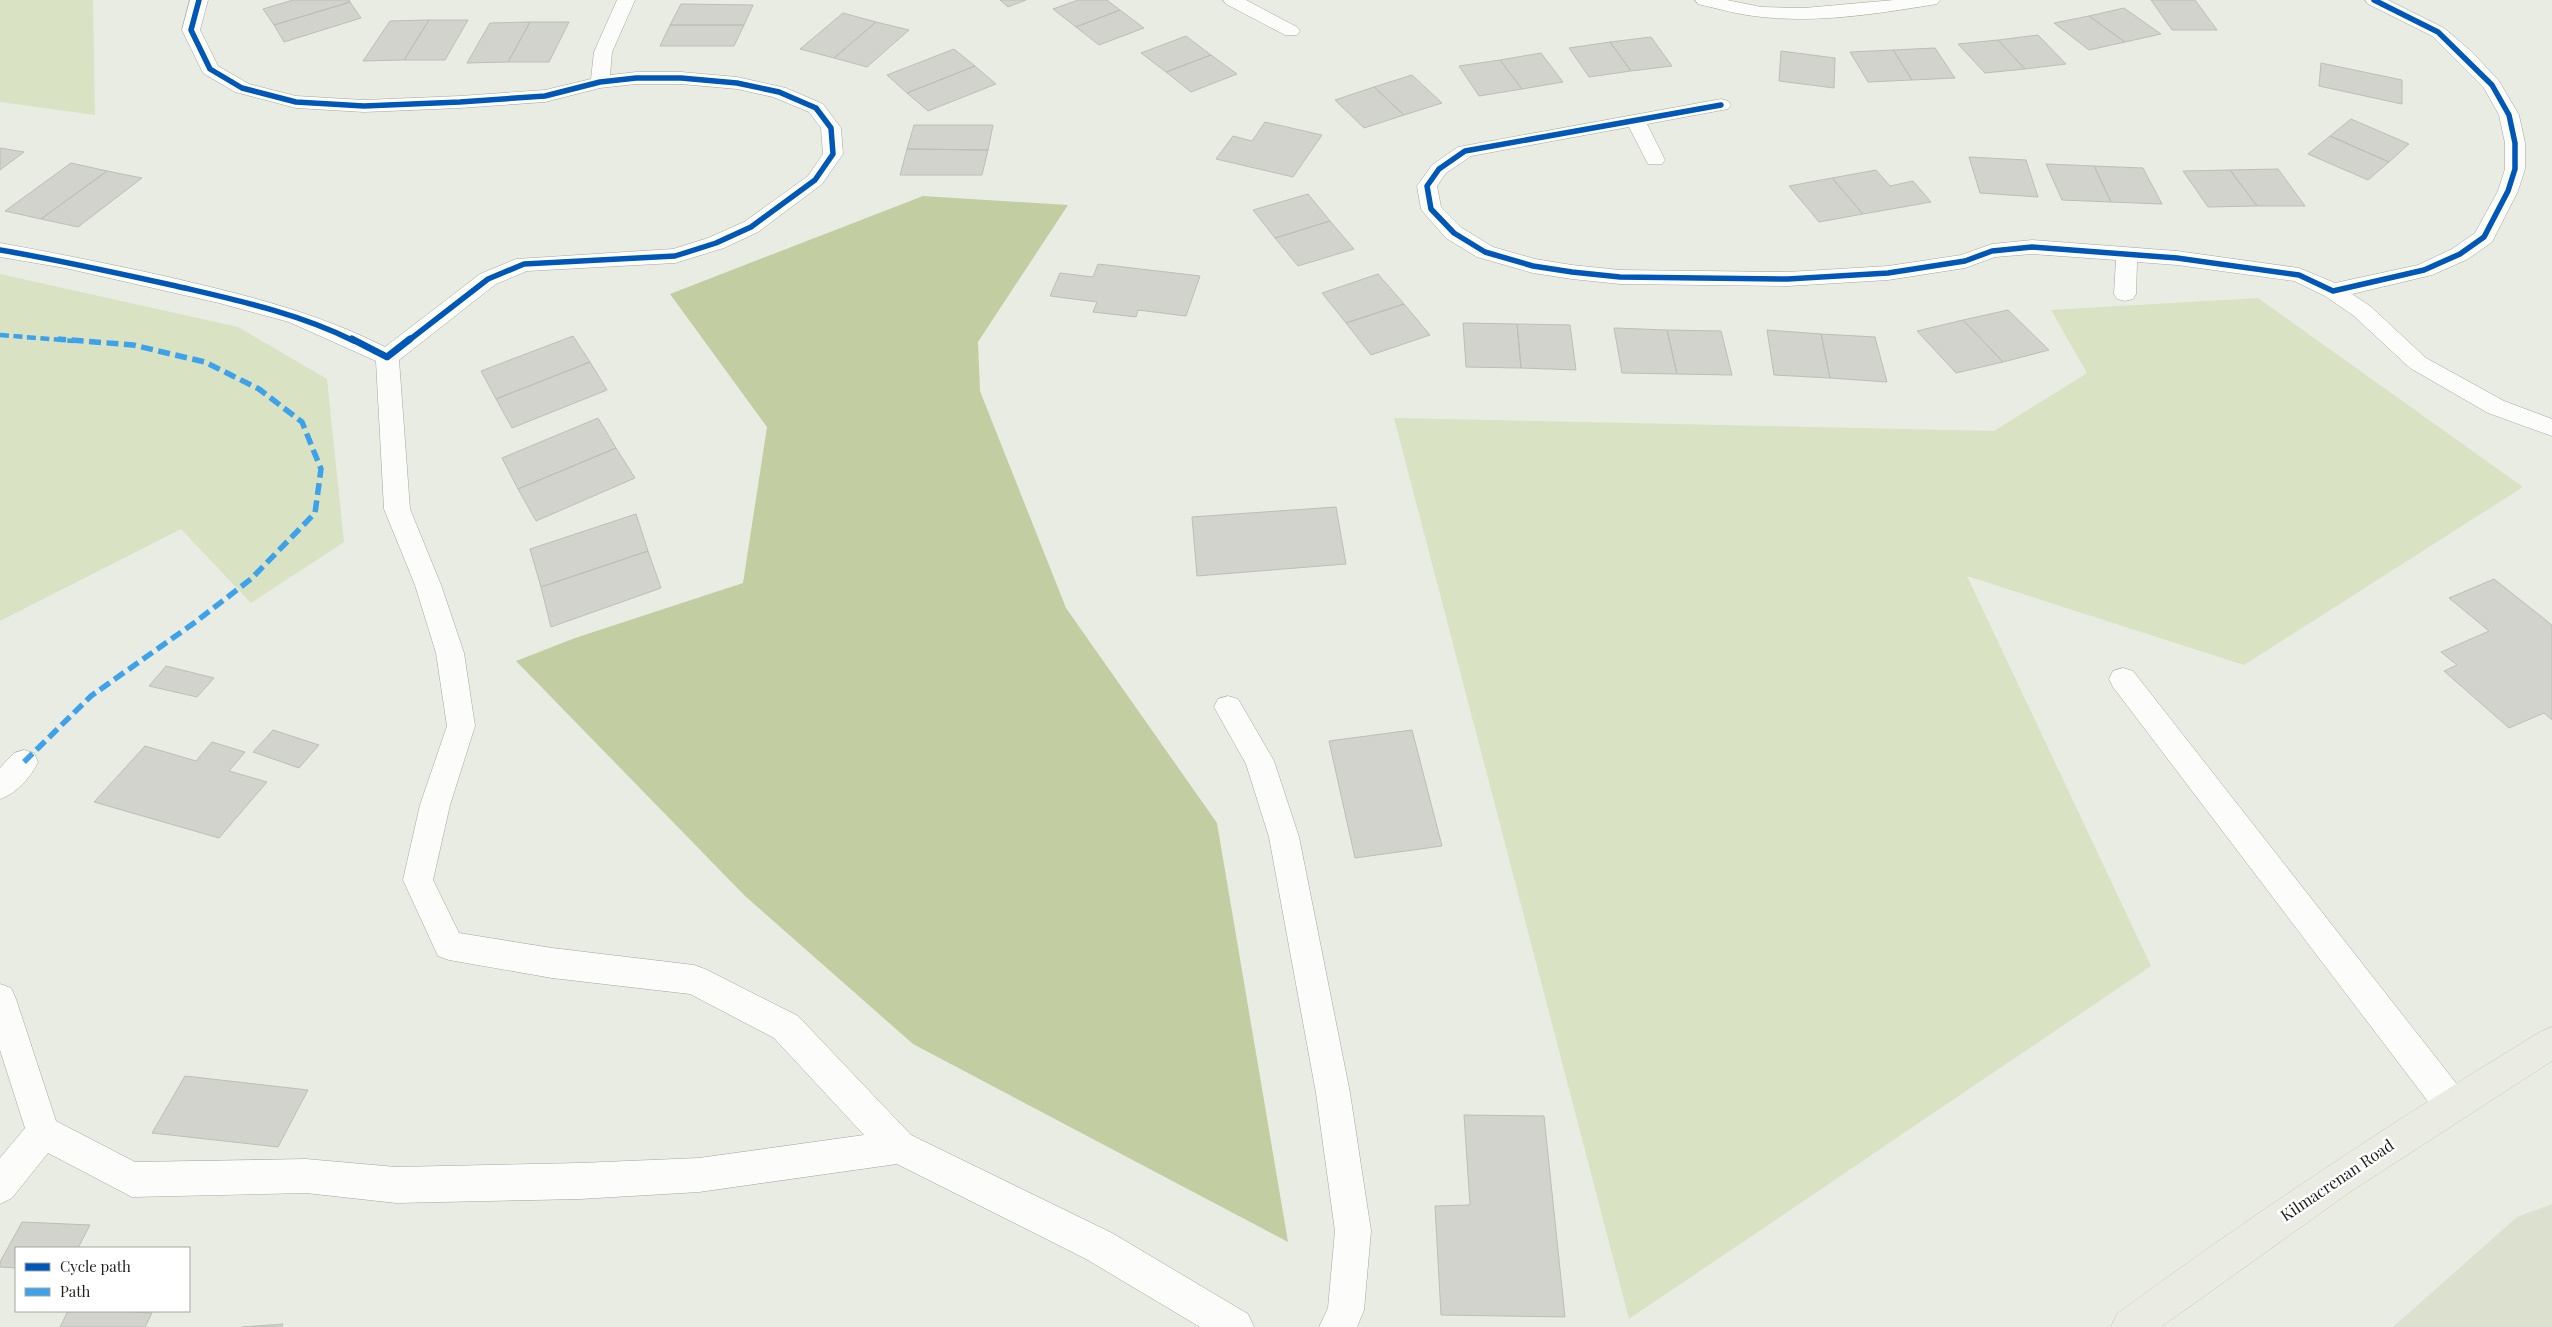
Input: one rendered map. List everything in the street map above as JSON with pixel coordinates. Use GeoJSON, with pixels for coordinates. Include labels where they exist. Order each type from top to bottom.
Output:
{"type":"FeatureCollection","features":[{"type":"Feature","properties":{"kind":"main road","name":"Kilmacrenan Road"},"geometry":{"type":"LineString","coordinates":[[2130,1327],[2230,1252],[2451,1104],[2551,1046]]}},
{"type":"Feature","properties":{"kind":"street"},"geometry":{"type":"LineString","coordinates":[[199,0],[191,30],[210,68],[242,88],[296,102],[364,106],[460,102],[545,96],[600,82],[636,78],[681,78],[737,83],[779,92],[816,108],[831,128],[833,154],[815,180],[751,227],[676,256],[524,264],[488,279],[387,357]]}},
{"type":"Feature","properties":{"kind":"street"},"geometry":{"type":"LineString","coordinates":[[600,82],[603,52],[626,0]]}},
{"type":"Feature","properties":{"kind":"street"},"geometry":{"type":"LineString","coordinates":[[1232,0],[1291,30]]}},
{"type":"Feature","properties":{"kind":"street"},"geometry":{"type":"LineString","coordinates":[[1704,0],[1760,12],[1806,14],[1931,0]]}},
{"type":"Feature","properties":{"kind":"street"},"geometry":{"type":"LineString","coordinates":[[2333,291],[2424,270],[2460,254],[2484,237],[2508,191],[2515,169],[2515,143],[2509,115],[2492,85],[2465,56],[2438,32],[2374,0]]}},
{"type":"Feature","properties":{"kind":"street"},"geometry":{"type":"LineString","coordinates":[[1721,105],[1465,151],[1439,169],[1427,186],[1430,209],[1454,233],[1485,252],[1533,266],[1620,277],[1788,279],[1888,273],[1965,261],[1992,251],[2032,247],[2127,254],[2299,275],[2333,291],[2362,311],[2418,363],[2496,407],[2552,428]]}},
{"type":"Feature","properties":{"kind":"street"},"geometry":{"type":"LineString","coordinates":[[1635,120],[1655,160]]}},
{"type":"Feature","properties":{"kind":"street"},"geometry":{"type":"LineString","coordinates":[[0,250],[65,261],[220,296],[297,317],[351,339],[387,357]]}},
{"type":"Feature","properties":{"kind":"street"},"geometry":{"type":"LineString","coordinates":[[2125,294],[2127,254]]}},
{"type":"Feature","properties":{"kind":"street"},"geometry":{"type":"LineString","coordinates":[[387,357],[397,509],[428,585],[450,653],[461,726],[435,805],[418,880],[449,946],[552,963],[694,980],[786,1027],[898,1147],[1099,1246],[1236,1327]]}},
{"type":"Feature","properties":{"kind":"street"},"geometry":{"type":"LineString","coordinates":[[2123,679],[2451,1104]]}},
{"type":"Feature","properties":{"kind":"street"},"geometry":{"type":"LineString","coordinates":[[1228,707],[1260,761],[1284,837],[1333,1093],[1353,1230],[1346,1310],[1338,1327]]}},
{"type":"Feature","properties":{"kind":"street"},"geometry":{"type":"LineString","coordinates":[[0,786],[24,762]]}},
{"type":"Feature","properties":{"kind":"street"},"geometry":{"type":"LineString","coordinates":[[0,999],[43,1132],[132,1180],[306,1176],[396,1185],[590,1181],[699,1175],[898,1147]]}},
{"type":"Feature","properties":{"kind":"street"},"geometry":{"type":"LineString","coordinates":[[0,1186],[43,1132]]}},
{"type":"Feature","properties":{"kind":"shaded area"},"geometry":{"type":"Polygon","coordinates":[[[2552,1204],[2552,1327],[2393,1327],[2517,1217],[2552,1204]]]}},
{"type":"Feature","properties":{"kind":"green space"},"geometry":{"type":"Polygon","coordinates":[[[0,0],[93,0],[95,115],[0,102],[0,0]]]}},
{"type":"Feature","properties":{"kind":"green space"},"geometry":{"type":"Polygon","coordinates":[[[923,196],[1068,205],[978,342],[980,391],[1066,608],[1217,823],[1288,1242],[913,1044],[745,896],[516,661],[575,638],[743,583],[767,427],[670,294],[923,196]]]}},
{"type":"Feature","properties":{"kind":"green space"},"geometry":{"type":"Polygon","coordinates":[[[0,274],[238,327],[327,379],[344,542],[251,603],[181,529],[0,621],[0,274]]]}},
{"type":"Feature","properties":{"kind":"green space"},"geometry":{"type":"Polygon","coordinates":[[[2258,298],[2523,487],[2244,665],[1967,576],[2151,966],[1629,1319],[1394,418],[1994,431],[2087,373],[2051,310],[2258,298]]]}},
{"type":"Feature","properties":{"kind":"building"},"geometry":{"type":"Polygon","coordinates":[[[293,0],[349,0],[350,2],[274,25],[263,9],[293,0]]]}},
{"type":"Feature","properties":{"kind":"building"},"geometry":{"type":"Polygon","coordinates":[[[1000,0],[1026,0],[1008,7],[1000,0]]]}},
{"type":"Feature","properties":{"kind":"building"},"geometry":{"type":"Polygon","coordinates":[[[1078,0],[1107,0],[1120,10],[1076,27],[1053,9],[1078,0]]]}},
{"type":"Feature","properties":{"kind":"building"},"geometry":{"type":"Polygon","coordinates":[[[2151,0],[2195,0],[2217,30],[2172,30],[2151,0]]]}},
{"type":"Feature","properties":{"kind":"building"},"geometry":{"type":"Polygon","coordinates":[[[350,2],[361,18],[284,42],[274,25],[350,2]]]}},
{"type":"Feature","properties":{"kind":"building"},"geometry":{"type":"Polygon","coordinates":[[[681,4],[753,5],[744,25],[670,25],[681,4]]]}},
{"type":"Feature","properties":{"kind":"building"},"geometry":{"type":"Polygon","coordinates":[[[2124,8],[2161,34],[2125,42],[2089,16],[2124,8]]]}},
{"type":"Feature","properties":{"kind":"building"},"geometry":{"type":"Polygon","coordinates":[[[1120,10],[1144,28],[1099,45],[1076,27],[1120,10]]]}},
{"type":"Feature","properties":{"kind":"building"},"geometry":{"type":"Polygon","coordinates":[[[843,13],[876,22],[834,58],[800,49],[843,13]]]}},
{"type":"Feature","properties":{"kind":"building"},"geometry":{"type":"Polygon","coordinates":[[[2089,16],[2125,42],[2089,50],[2054,23],[2089,16]]]}},
{"type":"Feature","properties":{"kind":"building"},"geometry":{"type":"Polygon","coordinates":[[[429,20],[468,20],[445,60],[404,60],[429,20]]]}},
{"type":"Feature","properties":{"kind":"building"},"geometry":{"type":"Polygon","coordinates":[[[429,20],[404,60],[363,61],[390,21],[429,20]]]}},
{"type":"Feature","properties":{"kind":"building"},"geometry":{"type":"Polygon","coordinates":[[[530,22],[569,22],[549,62],[508,62],[530,22]]]}},
{"type":"Feature","properties":{"kind":"building"},"geometry":{"type":"Polygon","coordinates":[[[530,22],[508,62],[467,63],[490,23],[530,22]]]}},
{"type":"Feature","properties":{"kind":"building"},"geometry":{"type":"Polygon","coordinates":[[[876,22],[909,30],[867,67],[834,58],[876,22]]]}},
{"type":"Feature","properties":{"kind":"building"},"geometry":{"type":"Polygon","coordinates":[[[670,25],[744,25],[734,46],[660,46],[670,25]]]}},
{"type":"Feature","properties":{"kind":"building"},"geometry":{"type":"Polygon","coordinates":[[[2038,35],[2066,64],[2025,69],[1998,40],[2038,35]]]}},
{"type":"Feature","properties":{"kind":"building"},"geometry":{"type":"Polygon","coordinates":[[[1186,36],[1211,55],[1166,72],[1141,53],[1186,36]]]}},
{"type":"Feature","properties":{"kind":"building"},"geometry":{"type":"Polygon","coordinates":[[[1651,37],[1672,66],[1631,71],[1610,42],[1651,37]]]}},
{"type":"Feature","properties":{"kind":"building"},"geometry":{"type":"Polygon","coordinates":[[[1998,40],[2025,69],[1985,73],[1958,44],[1998,40]]]}},
{"type":"Feature","properties":{"kind":"building"},"geometry":{"type":"Polygon","coordinates":[[[1610,42],[1631,71],[1589,77],[1569,48],[1610,42]]]}},
{"type":"Feature","properties":{"kind":"building"},"geometry":{"type":"Polygon","coordinates":[[[1935,48],[1955,78],[1912,80],[1893,50],[1935,48]]]}},
{"type":"Feature","properties":{"kind":"building"},"geometry":{"type":"Polygon","coordinates":[[[954,49],[975,66],[907,93],[887,75],[954,49]]]}},
{"type":"Feature","properties":{"kind":"building"},"geometry":{"type":"Polygon","coordinates":[[[1893,50],[1912,80],[1868,82],[1850,52],[1893,50]]]}},
{"type":"Feature","properties":{"kind":"building"},"geometry":{"type":"Polygon","coordinates":[[[1781,51],[1835,58],[1834,88],[1779,81],[1781,51]]]}},
{"type":"Feature","properties":{"kind":"building"},"geometry":{"type":"Polygon","coordinates":[[[1541,53],[1563,82],[1522,89],[1500,60],[1541,53]]]}},
{"type":"Feature","properties":{"kind":"building"},"geometry":{"type":"Polygon","coordinates":[[[1211,55],[1237,74],[1191,92],[1166,72],[1211,55]]]}},
{"type":"Feature","properties":{"kind":"building"},"geometry":{"type":"Polygon","coordinates":[[[1500,60],[1522,89],[1479,96],[1459,66],[1500,60]]]}},
{"type":"Feature","properties":{"kind":"building"},"geometry":{"type":"Polygon","coordinates":[[[2321,63],[2402,80],[2402,104],[2319,86],[2321,63]]]}},
{"type":"Feature","properties":{"kind":"building"},"geometry":{"type":"Polygon","coordinates":[[[975,66],[996,84],[928,111],[907,93],[975,66]]]}},
{"type":"Feature","properties":{"kind":"building"},"geometry":{"type":"Polygon","coordinates":[[[1412,75],[1442,103],[1404,115],[1374,87],[1412,75]]]}},
{"type":"Feature","properties":{"kind":"building"},"geometry":{"type":"Polygon","coordinates":[[[1374,87],[1404,115],[1364,128],[1335,100],[1374,87]]]}},
{"type":"Feature","properties":{"kind":"building"},"geometry":{"type":"Polygon","coordinates":[[[2351,119],[2409,144],[2389,162],[2330,136],[2351,119]]]}},
{"type":"Feature","properties":{"kind":"building"},"geometry":{"type":"Polygon","coordinates":[[[1265,122],[1322,135],[1293,177],[1216,159],[1233,136],[1252,141],[1265,122]]]}},
{"type":"Feature","properties":{"kind":"building"},"geometry":{"type":"Polygon","coordinates":[[[914,125],[993,125],[988,150],[907,149],[914,125]]]}},
{"type":"Feature","properties":{"kind":"building"},"geometry":{"type":"Polygon","coordinates":[[[2330,136],[2389,162],[2368,180],[2308,154],[2330,136]]]}},
{"type":"Feature","properties":{"kind":"building"},"geometry":{"type":"Polygon","coordinates":[[[0,148],[24,152],[0,170],[0,148]]]}},
{"type":"Feature","properties":{"kind":"building"},"geometry":{"type":"Polygon","coordinates":[[[907,149],[988,150],[982,175],[900,175],[907,149]]]}},
{"type":"Feature","properties":{"kind":"building"},"geometry":{"type":"Polygon","coordinates":[[[1969,157],[2026,160],[2038,197],[1980,193],[1969,157]]]}},
{"type":"Feature","properties":{"kind":"building"},"geometry":{"type":"Polygon","coordinates":[[[71,163],[107,171],[41,219],[5,211],[71,163]]]}},
{"type":"Feature","properties":{"kind":"building"},"geometry":{"type":"Polygon","coordinates":[[[2046,164],[2094,166],[2111,202],[2062,200],[2046,164]]]}},
{"type":"Feature","properties":{"kind":"building"},"geometry":{"type":"Polygon","coordinates":[[[2094,166],[2143,168],[2162,204],[2111,202],[2094,166]]]}},
{"type":"Feature","properties":{"kind":"building"},"geometry":{"type":"Polygon","coordinates":[[[2278,169],[2305,206],[2257,206],[2230,170],[2278,169]]]}},
{"type":"Feature","properties":{"kind":"building"},"geometry":{"type":"Polygon","coordinates":[[[1876,170],[1890,186],[1913,181],[1931,202],[1863,214],[1832,178],[1876,170]]]}},
{"type":"Feature","properties":{"kind":"building"},"geometry":{"type":"Polygon","coordinates":[[[2230,170],[2257,206],[2208,207],[2183,171],[2230,170]]]}},
{"type":"Feature","properties":{"kind":"building"},"geometry":{"type":"Polygon","coordinates":[[[107,171],[142,178],[78,227],[41,219],[107,171]]]}},
{"type":"Feature","properties":{"kind":"building"},"geometry":{"type":"Polygon","coordinates":[[[1832,178],[1863,214],[1819,222],[1789,186],[1832,178]]]}},
{"type":"Feature","properties":{"kind":"building"},"geometry":{"type":"Polygon","coordinates":[[[1308,194],[1330,221],[1275,238],[1253,210],[1308,194]]]}},
{"type":"Feature","properties":{"kind":"building"},"geometry":{"type":"Polygon","coordinates":[[[1330,221],[1354,249],[1298,266],[1275,238],[1330,221]]]}},
{"type":"Feature","properties":{"kind":"building"},"geometry":{"type":"Polygon","coordinates":[[[1098,264],[1200,276],[1186,316],[1138,310],[1136,317],[1093,312],[1097,302],[1050,296],[1060,273],[1093,277],[1098,264]]]}},
{"type":"Feature","properties":{"kind":"building"},"geometry":{"type":"Polygon","coordinates":[[[1378,274],[1404,304],[1346,323],[1322,293],[1378,274]]]}},
{"type":"Feature","properties":{"kind":"building"},"geometry":{"type":"Polygon","coordinates":[[[1404,304],[1430,335],[1371,355],[1346,323],[1404,304]]]}},
{"type":"Feature","properties":{"kind":"building"},"geometry":{"type":"Polygon","coordinates":[[[2008,310],[2049,350],[2003,362],[1963,320],[2008,310]]]}},
{"type":"Feature","properties":{"kind":"building"},"geometry":{"type":"Polygon","coordinates":[[[1963,320],[2003,362],[1956,373],[1917,331],[1963,320]]]}},
{"type":"Feature","properties":{"kind":"building"},"geometry":{"type":"Polygon","coordinates":[[[1463,323],[1517,324],[1521,368],[1466,367],[1463,323]]]}},
{"type":"Feature","properties":{"kind":"building"},"geometry":{"type":"Polygon","coordinates":[[[1517,324],[1570,325],[1576,370],[1521,368],[1517,324]]]}},
{"type":"Feature","properties":{"kind":"building"},"geometry":{"type":"Polygon","coordinates":[[[1614,328],[1667,330],[1677,374],[1622,373],[1614,328]]]}},
{"type":"Feature","properties":{"kind":"building"},"geometry":{"type":"Polygon","coordinates":[[[1667,330],[1721,331],[1732,375],[1677,374],[1667,330]]]}},
{"type":"Feature","properties":{"kind":"building"},"geometry":{"type":"Polygon","coordinates":[[[1767,330],[1821,334],[1830,378],[1774,375],[1767,330]]]}},
{"type":"Feature","properties":{"kind":"building"},"geometry":{"type":"Polygon","coordinates":[[[1821,334],[1875,337],[1887,382],[1830,378],[1821,334]]]}},
{"type":"Feature","properties":{"kind":"building"},"geometry":{"type":"Polygon","coordinates":[[[573,336],[590,362],[496,399],[481,371],[573,336]]]}},
{"type":"Feature","properties":{"kind":"building"},"geometry":{"type":"Polygon","coordinates":[[[590,362],[607,390],[512,428],[496,399],[590,362]]]}},
{"type":"Feature","properties":{"kind":"building"},"geometry":{"type":"Polygon","coordinates":[[[598,418],[616,448],[518,489],[502,458],[598,418]]]}},
{"type":"Feature","properties":{"kind":"building"},"geometry":{"type":"Polygon","coordinates":[[[616,448],[635,478],[536,521],[518,489],[616,448]]]}},
{"type":"Feature","properties":{"kind":"building"},"geometry":{"type":"Polygon","coordinates":[[[1336,507],[1346,564],[1197,576],[1192,517],[1336,507]]]}},
{"type":"Feature","properties":{"kind":"building"},"geometry":{"type":"Polygon","coordinates":[[[636,514],[648,551],[541,587],[530,549],[636,514]]]}},
{"type":"Feature","properties":{"kind":"building"},"geometry":{"type":"Polygon","coordinates":[[[648,551],[661,588],[551,627],[541,587],[648,551]]]}},
{"type":"Feature","properties":{"kind":"building"},"geometry":{"type":"Polygon","coordinates":[[[2494,579],[2552,625],[2552,720],[2544,713],[2509,728],[2444,671],[2457,665],[2441,652],[2489,631],[2449,598],[2494,579]]]}},
{"type":"Feature","properties":{"kind":"building"},"geometry":{"type":"Polygon","coordinates":[[[166,666],[214,678],[197,697],[149,686],[166,666]]]}},
{"type":"Feature","properties":{"kind":"building"},"geometry":{"type":"Polygon","coordinates":[[[273,730],[319,745],[299,768],[253,752],[273,730]]]}},
{"type":"Feature","properties":{"kind":"building"},"geometry":{"type":"Polygon","coordinates":[[[1412,730],[1442,846],[1355,858],[1329,741],[1412,730]]]}},
{"type":"Feature","properties":{"kind":"building"},"geometry":{"type":"Polygon","coordinates":[[[212,742],[245,752],[229,771],[267,782],[219,838],[94,802],[145,746],[196,761],[212,742]]]}},
{"type":"Feature","properties":{"kind":"building"},"geometry":{"type":"Polygon","coordinates":[[[185,1076],[308,1090],[278,1147],[152,1133],[185,1076]]]}},
{"type":"Feature","properties":{"kind":"building"},"geometry":{"type":"Polygon","coordinates":[[[1464,1115],[1544,1116],[1565,1317],[1441,1315],[1435,1206],[1470,1205],[1464,1115]]]}},
{"type":"Feature","properties":{"kind":"building"},"geometry":{"type":"Polygon","coordinates":[[[22,1222],[90,1225],[79,1247],[15,1247],[15,1268],[0,1267],[0,1262],[22,1222]]]}},
{"type":"Feature","properties":{"kind":"building"},"geometry":{"type":"Polygon","coordinates":[[[68,1312],[152,1313],[145,1327],[60,1327],[68,1312]]]}},
{"type":"Feature","properties":{"kind":"building"},"geometry":{"type":"Polygon","coordinates":[[[283,1324],[282,1327],[242,1327],[283,1324]]]}},
{"type":"Feature","properties":{"kind":"marked path"},"geometry":{"type":"LineString","coordinates":[[0,335],[133,345],[205,362],[259,389],[302,422],[321,469],[315,513],[251,579],[194,623],[91,696],[24,762]]}},
{"type":"Feature","properties":{"kind":"cycle path"},"geometry":{"type":"LineString","coordinates":[[0,250],[65,261],[220,296],[297,317],[351,339],[387,357],[488,279],[524,264],[675,256],[716,243],[751,227],[815,180],[833,154],[831,128],[816,108],[779,92],[737,83],[681,78],[636,78],[600,82],[545,96],[364,106],[296,102],[242,88],[210,69],[191,30],[199,0]]}},
{"type":"Feature","properties":{"kind":"cycle path"},"geometry":{"type":"LineString","coordinates":[[1721,105],[1465,151],[1439,169],[1427,186],[1431,209],[1454,233],[1485,252],[1533,266],[1620,277],[1788,279],[1888,273],[1965,261],[1992,251],[2032,247],[2177,258],[2299,275],[2333,291],[2424,270],[2460,254],[2484,237],[2508,191],[2515,169],[2515,143],[2509,115],[2492,85],[2465,56],[2438,32],[2374,0]]}}]}
